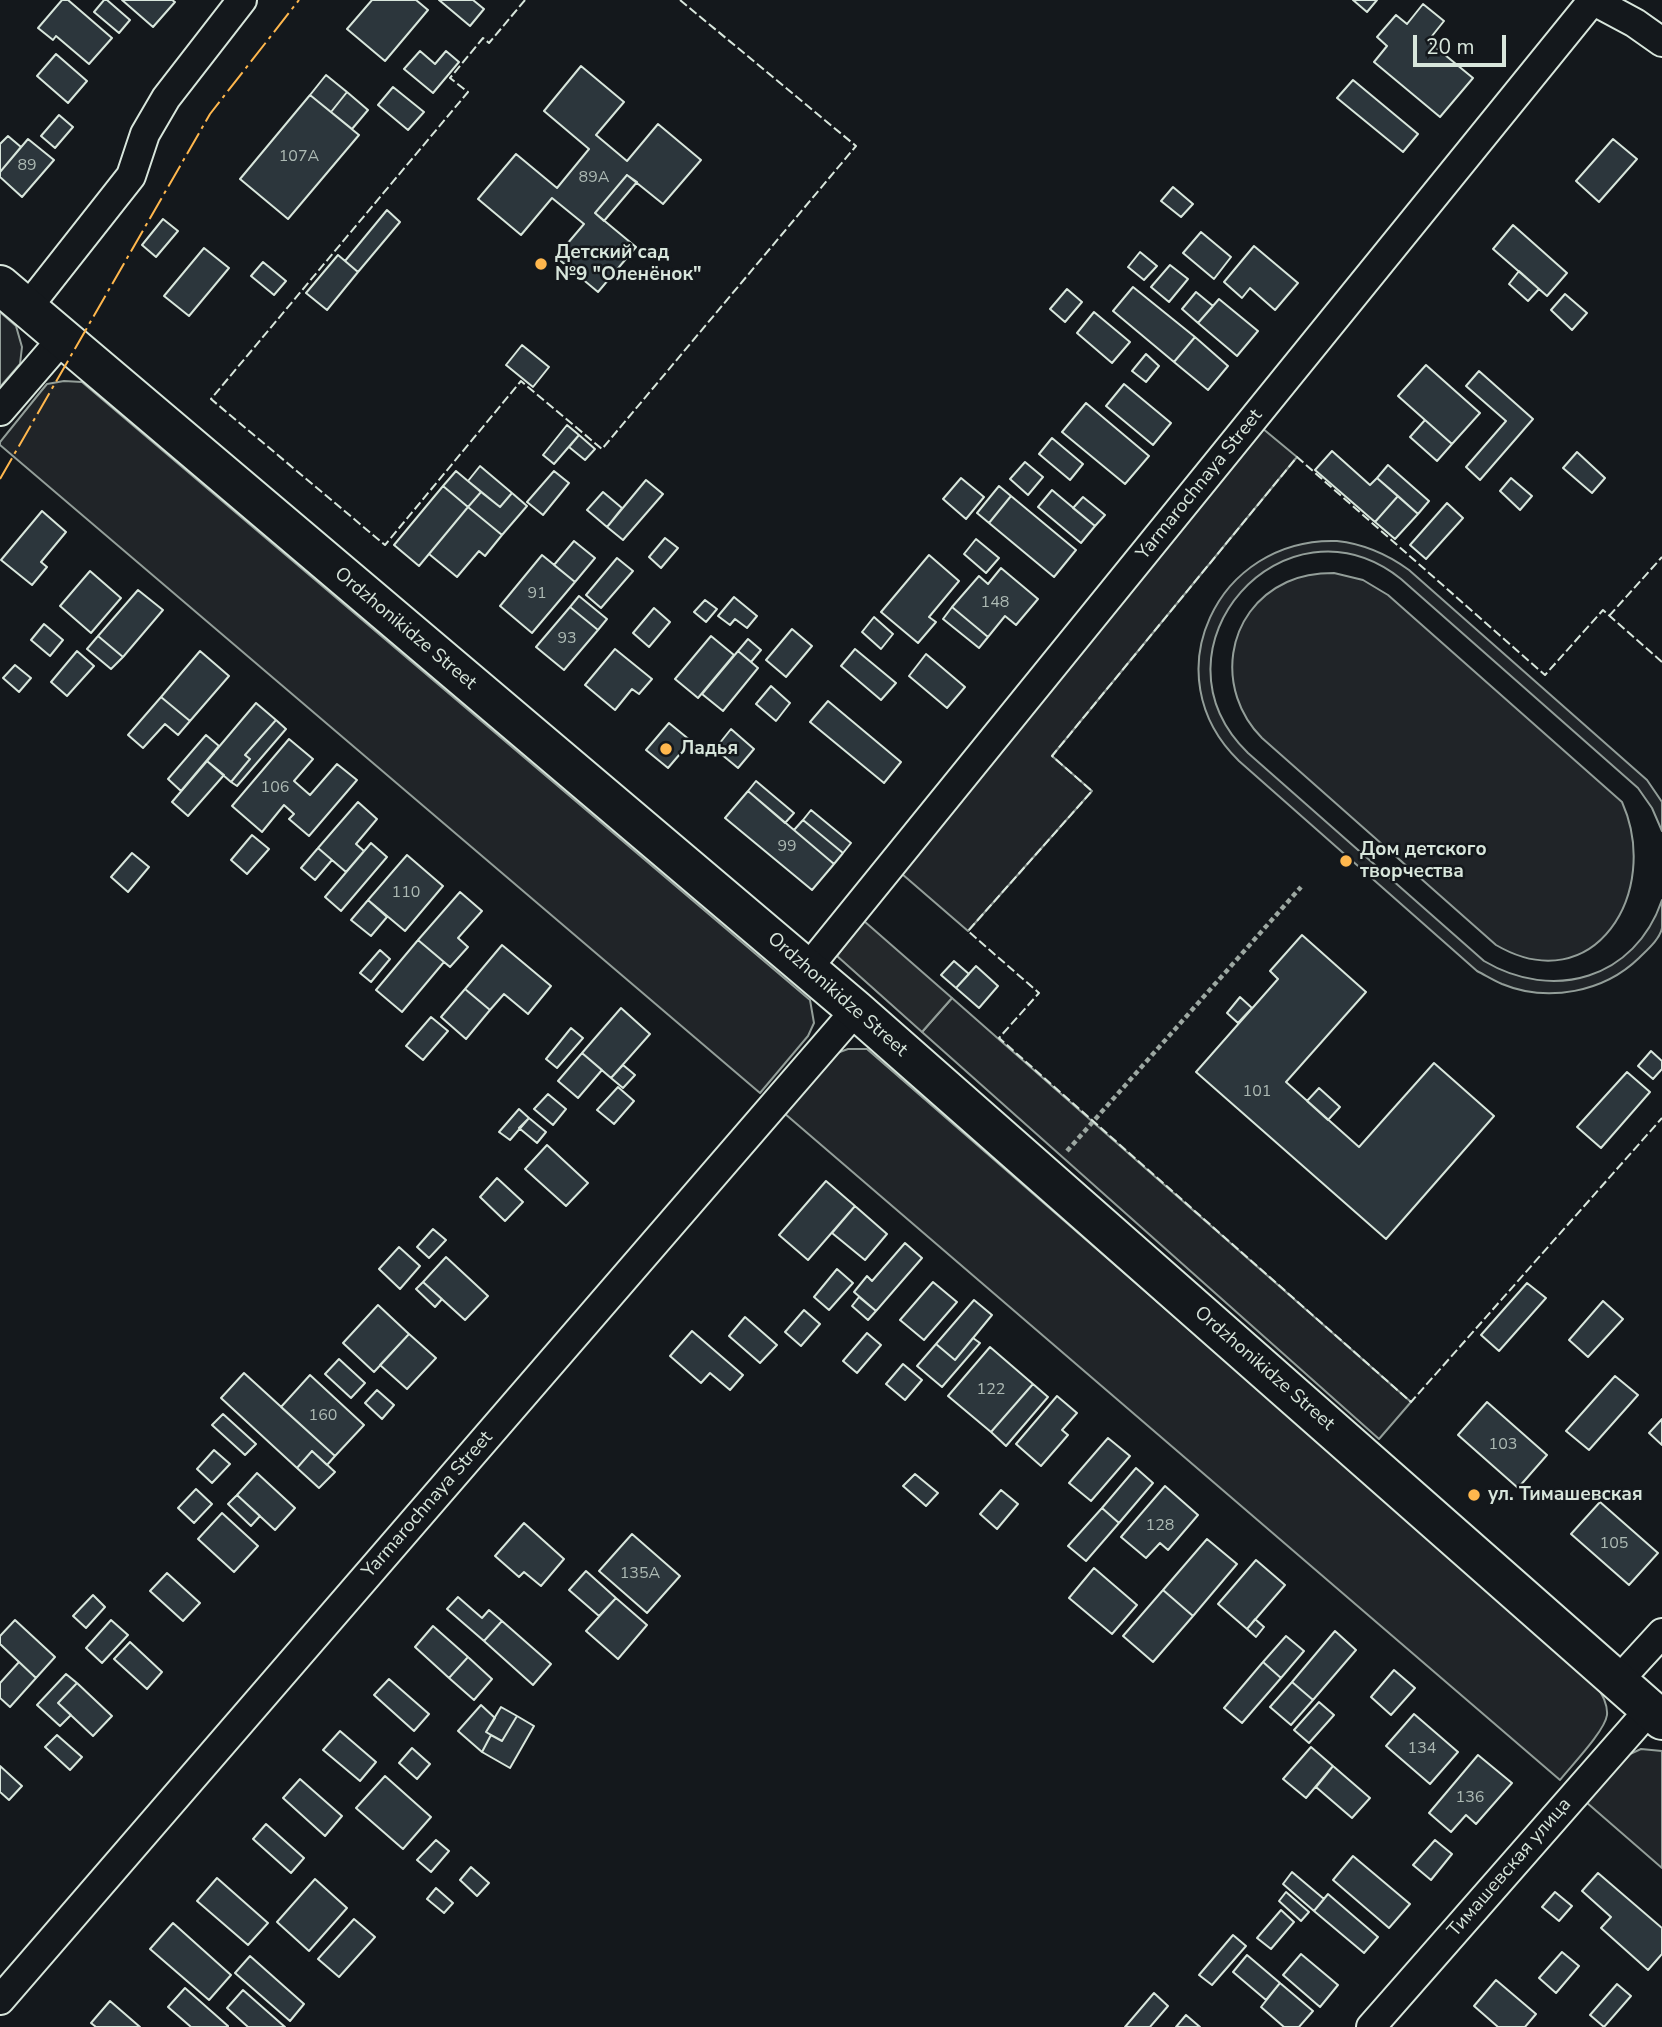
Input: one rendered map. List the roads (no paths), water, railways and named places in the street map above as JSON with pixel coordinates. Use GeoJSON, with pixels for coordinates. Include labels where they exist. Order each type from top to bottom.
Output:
{"type":"FeatureCollection","features":[{"type":"Feature","properties":{"kind":"main road","name":"Ordzhonikidze Street"},"geometry":{"type":"LineString","coordinates":[[13,297],[856,1010],[1656,1715]]}},
{"type":"Feature","properties":{"kind":"street"},"geometry":{"type":"LineString","coordinates":[[13,297],[131,176],[145,134],[166,97],[242,0]]}},
{"type":"Feature","properties":{"kind":"street"},"geometry":{"type":"LineString","coordinates":[[1592,0],[1634,23],[1662,43]]}},
{"type":"Feature","properties":{"kind":"street","name":"Yarmarochnaya Street"},"geometry":{"type":"LineString","coordinates":[[807,969],[1592,0]]}},
{"type":"Feature","properties":{"kind":"street"},"geometry":{"type":"LineString","coordinates":[[0,411],[62,339]]}},
{"type":"Feature","properties":{"kind":"street","name":"Yarmarochnaya Street"},"geometry":{"type":"LineString","coordinates":[[0,2000],[856,1010]]}},
{"type":"Feature","properties":{"kind":"street"},"geometry":{"type":"LineString","coordinates":[[1618,1681],[1662,1633]]}},
{"type":"Feature","properties":{"kind":"street","name":"Тимашевская улица"},"geometry":{"type":"LineString","coordinates":[[1371,2027],[1656,1715]]}},
{"type":"Feature","properties":{"kind":"place","name":"Детский сад №9 \"Оленёнок\""},"geometry":{"type":"Point","coordinates":[541,264]}},
{"type":"Feature","properties":{"kind":"place","name":"Ладья"},"geometry":{"type":"Point","coordinates":[666,749]}},
{"type":"Feature","properties":{"kind":"place","name":"Дом детского творчества"},"geometry":{"type":"Point","coordinates":[1346,861]}},
{"type":"Feature","properties":{"kind":"place","name":"ул. Тимашевская"},"geometry":{"type":"Point","coordinates":[1474,1495]}}]}
